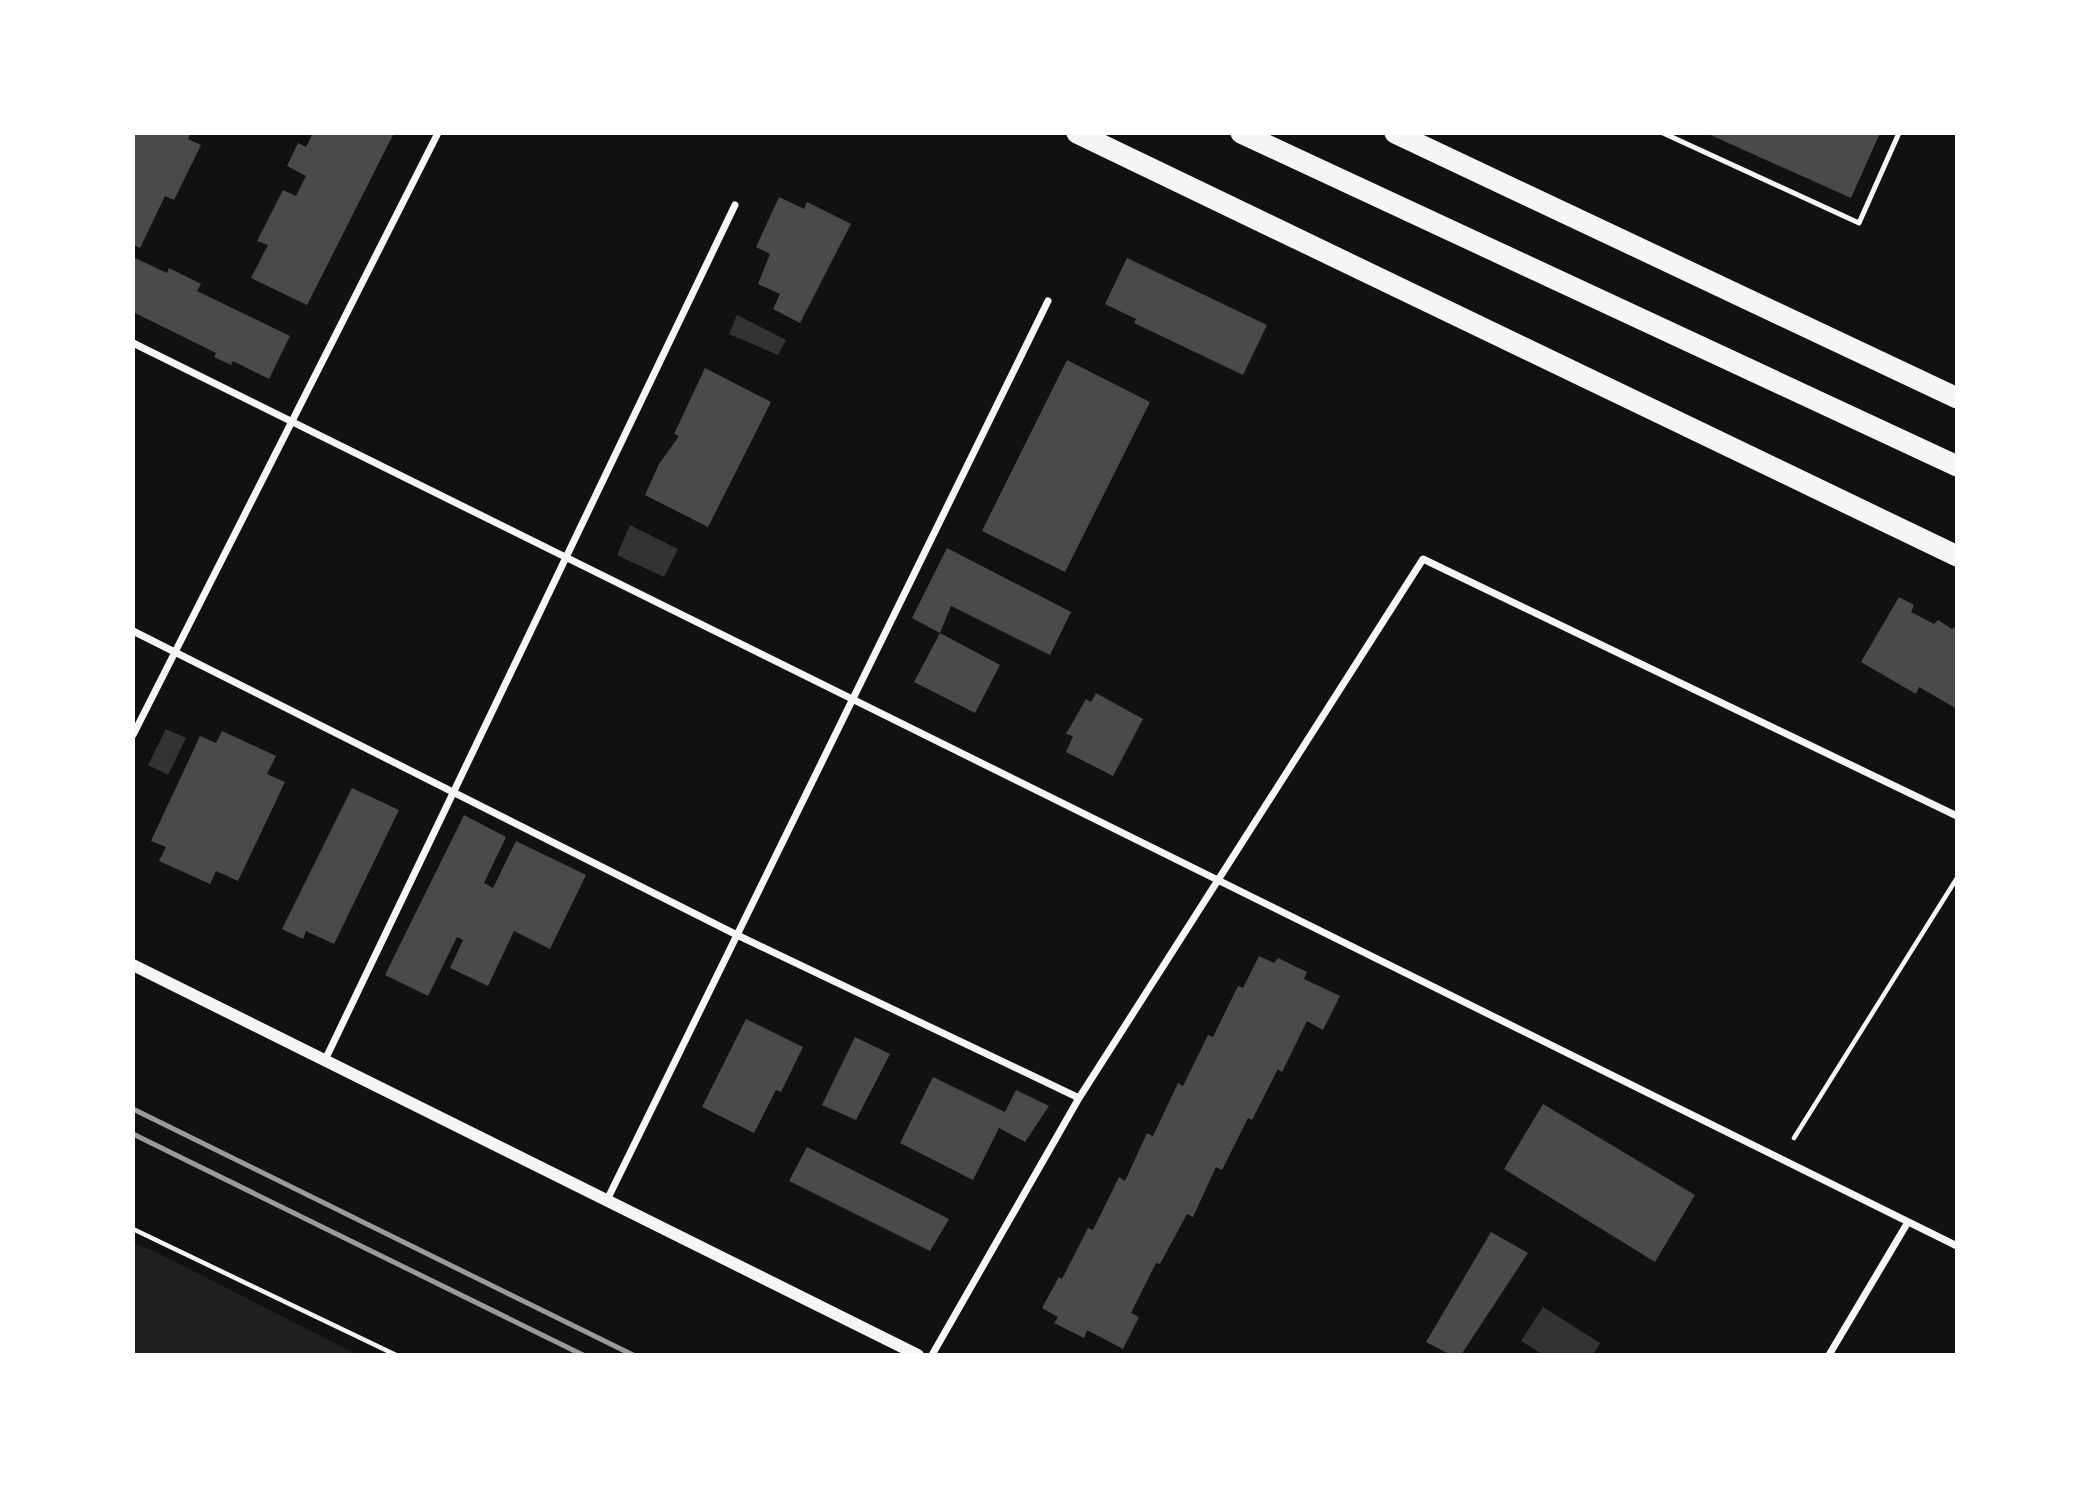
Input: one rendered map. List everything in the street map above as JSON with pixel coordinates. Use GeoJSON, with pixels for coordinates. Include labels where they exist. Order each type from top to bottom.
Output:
{"type":"FeatureCollection","features":[{"type":"Feature","properties":{"kind":"highway"},"geometry":{"type":"LineString","coordinates":[[1077,133],[1957,556]]}},
{"type":"Feature","properties":{"kind":"highway"},"geometry":{"type":"LineString","coordinates":[[1241,133],[1957,466]]}},
{"type":"Feature","properties":{"kind":"highway"},"geometry":{"type":"LineString","coordinates":[[1395,133],[1957,398]]}},
{"type":"Feature","properties":{"kind":"street"},"geometry":{"type":"LineString","coordinates":[[133,735],[438,133]]}},
{"type":"Feature","properties":{"kind":"street"},"geometry":{"type":"LineString","coordinates":[[325,1060],[735,205]]}},
{"type":"Feature","properties":{"kind":"street"},"geometry":{"type":"LineString","coordinates":[[607,1200],[1048,301]]}},
{"type":"Feature","properties":{"kind":"street"},"geometry":{"type":"LineString","coordinates":[[133,343],[1957,1246]]}},
{"type":"Feature","properties":{"kind":"street"},"geometry":{"type":"LineString","coordinates":[[932,1355],[1079,1098],[1423,559],[1957,817]]}},
{"type":"Feature","properties":{"kind":"street"},"geometry":{"type":"LineString","coordinates":[[133,631],[737,935],[1079,1098]]}},
{"type":"Feature","properties":{"kind":"street"},"geometry":{"type":"LineString","coordinates":[[133,965],[918,1355]]}},
{"type":"Feature","properties":{"kind":"street"},"geometry":{"type":"LineString","coordinates":[[1829,1355],[1908,1222]]}},
{"type":"Feature","properties":{"kind":"lane"},"geometry":{"type":"LineString","coordinates":[[1663,133],[1859,223],[1899,133]]}},
{"type":"Feature","properties":{"kind":"path"},"geometry":{"type":"LineString","coordinates":[[1781,1159],[1957,878]]}},
{"type":"Feature","properties":{"kind":"path"},"geometry":{"type":"LineString","coordinates":[[133,1229],[396,1355]]}},
{"type":"Feature","properties":{"kind":"shaded area"},"geometry":{"type":"Polygon","coordinates":[[[737,315],[786,340],[778,355],[729,334],[737,315]]]}},
{"type":"Feature","properties":{"kind":"shaded area"},"geometry":{"type":"Polygon","coordinates":[[[630,525],[678,549],[664,577],[617,555],[630,525]]]}},
{"type":"Feature","properties":{"kind":"shaded area"},"geometry":{"type":"Polygon","coordinates":[[[166,729],[186,738],[168,775],[148,765],[166,729]]]}},
{"type":"Feature","properties":{"kind":"shaded area"},"geometry":{"type":"Polygon","coordinates":[[[133,1243],[158,1253],[358,1355],[133,1355],[133,1243]]]}},
{"type":"Feature","properties":{"kind":"shaded area"},"geometry":{"type":"Polygon","coordinates":[[[1543,1307],[1600,1343],[1593,1355],[1544,1355],[1521,1341],[1543,1307]]]}},
{"type":"Feature","properties":{"kind":"building"},"geometry":{"type":"Polygon","coordinates":[[[133,133],[191,133],[188,139],[201,145],[174,200],[165,196],[140,248],[133,245],[133,133]]]}},
{"type":"Feature","properties":{"kind":"building"},"geometry":{"type":"Polygon","coordinates":[[[313,133],[394,133],[307,305],[251,278],[268,245],[257,241],[283,190],[296,196],[306,176],[287,166],[298,143],[306,147],[313,133]]]}},
{"type":"Feature","properties":{"kind":"building"},"geometry":{"type":"Polygon","coordinates":[[[1706,133],[1880,133],[1851,198],[1706,133]]]}},
{"type":"Feature","properties":{"kind":"building"},"geometry":{"type":"Polygon","coordinates":[[[779,197],[804,209],[807,202],[851,224],[800,323],[773,309],[780,294],[758,284],[770,254],[756,247],[779,197]]]}},
{"type":"Feature","properties":{"kind":"building"},"geometry":{"type":"Polygon","coordinates":[[[133,257],[167,273],[169,268],[201,284],[197,291],[290,336],[269,379],[233,361],[231,365],[214,357],[216,353],[133,312],[133,257]]]}},
{"type":"Feature","properties":{"kind":"building"},"geometry":{"type":"Polygon","coordinates":[[[1127,258],[1267,325],[1243,375],[1134,323],[1136,319],[1105,304],[1127,258]]]}},
{"type":"Feature","properties":{"kind":"building"},"geometry":{"type":"Polygon","coordinates":[[[1067,360],[1150,402],[1065,572],[982,531],[1067,360]]]}},
{"type":"Feature","properties":{"kind":"building"},"geometry":{"type":"Polygon","coordinates":[[[705,368],[771,402],[708,527],[645,495],[659,464],[679,436],[674,434],[705,368]]]}},
{"type":"Feature","properties":{"kind":"building"},"geometry":{"type":"Polygon","coordinates":[[[947,548],[1071,612],[1050,655],[951,606],[940,633],[912,618],[947,548]]]}},
{"type":"Feature","properties":{"kind":"building"},"geometry":{"type":"Polygon","coordinates":[[[1899,597],[1914,605],[1911,612],[1934,624],[1938,620],[1952,629],[1957,626],[1957,709],[1919,687],[1916,694],[1861,662],[1899,597]]]}},
{"type":"Feature","properties":{"kind":"building"},"geometry":{"type":"Polygon","coordinates":[[[940,633],[1000,665],[975,713],[914,682],[940,633]]]}},
{"type":"Feature","properties":{"kind":"building"},"geometry":{"type":"Polygon","coordinates":[[[1096,693],[1143,719],[1113,776],[1066,752],[1073,736],[1066,734],[1086,699],[1091,702],[1096,693]]]}},
{"type":"Feature","properties":{"kind":"building"},"geometry":{"type":"Polygon","coordinates":[[[222,731],[276,756],[267,774],[285,782],[238,881],[216,871],[210,884],[159,861],[166,847],[151,841],[200,736],[216,743],[222,731]]]}},
{"type":"Feature","properties":{"kind":"building"},"geometry":{"type":"Polygon","coordinates":[[[352,788],[399,810],[334,944],[306,931],[303,939],[282,929],[352,788]]]}},
{"type":"Feature","properties":{"kind":"building"},"geometry":{"type":"Polygon","coordinates":[[[464,815],[506,837],[484,883],[493,888],[516,841],[586,875],[550,949],[514,931],[488,986],[450,968],[463,940],[457,937],[428,996],[385,975],[464,815]]]}},
{"type":"Feature","properties":{"kind":"building"},"geometry":{"type":"Polygon","coordinates":[[[1259,956],[1274,963],[1278,958],[1307,972],[1304,979],[1340,996],[1323,1030],[1307,1021],[1282,1072],[1278,1069],[1252,1120],[1248,1118],[1222,1170],[1216,1167],[1193,1217],[1187,1214],[1160,1264],[1156,1263],[1131,1313],[1139,1317],[1123,1349],[1087,1330],[1084,1338],[1054,1323],[1058,1317],[1042,1308],[1059,1277],[1062,1279],[1088,1228],[1093,1230],[1119,1177],[1125,1181],[1147,1133],[1153,1136],[1178,1083],[1183,1086],[1208,1035],[1213,1037],[1238,986],[1243,988],[1259,956]]]}},
{"type":"Feature","properties":{"kind":"building"},"geometry":{"type":"Polygon","coordinates":[[[746,1019],[803,1047],[781,1092],[776,1090],[754,1133],[702,1107],[746,1019]]]}},
{"type":"Feature","properties":{"kind":"building"},"geometry":{"type":"Polygon","coordinates":[[[855,1037],[890,1054],[856,1120],[822,1105],[855,1037]]]}},
{"type":"Feature","properties":{"kind":"building"},"geometry":{"type":"Polygon","coordinates":[[[933,1077],[1005,1112],[1016,1090],[1049,1106],[1025,1142],[999,1128],[973,1180],[900,1143],[933,1077]]]}},
{"type":"Feature","properties":{"kind":"building"},"geometry":{"type":"Polygon","coordinates":[[[1543,1104],[1695,1195],[1655,1262],[1504,1169],[1543,1104]]]}},
{"type":"Feature","properties":{"kind":"building"},"geometry":{"type":"Polygon","coordinates":[[[807,1147],[949,1219],[930,1251],[789,1181],[807,1147]]]}},
{"type":"Feature","properties":{"kind":"building"},"geometry":{"type":"Polygon","coordinates":[[[1491,1232],[1528,1253],[1461,1355],[1451,1355],[1426,1342],[1491,1232]]]}},
{"type":"Feature","properties":{"kind":"railway"},"geometry":{"type":"LineString","coordinates":[[133,1109],[633,1355]]}},
{"type":"Feature","properties":{"kind":"railway"},"geometry":{"type":"LineString","coordinates":[[133,1134],[583,1355]]}}]}
